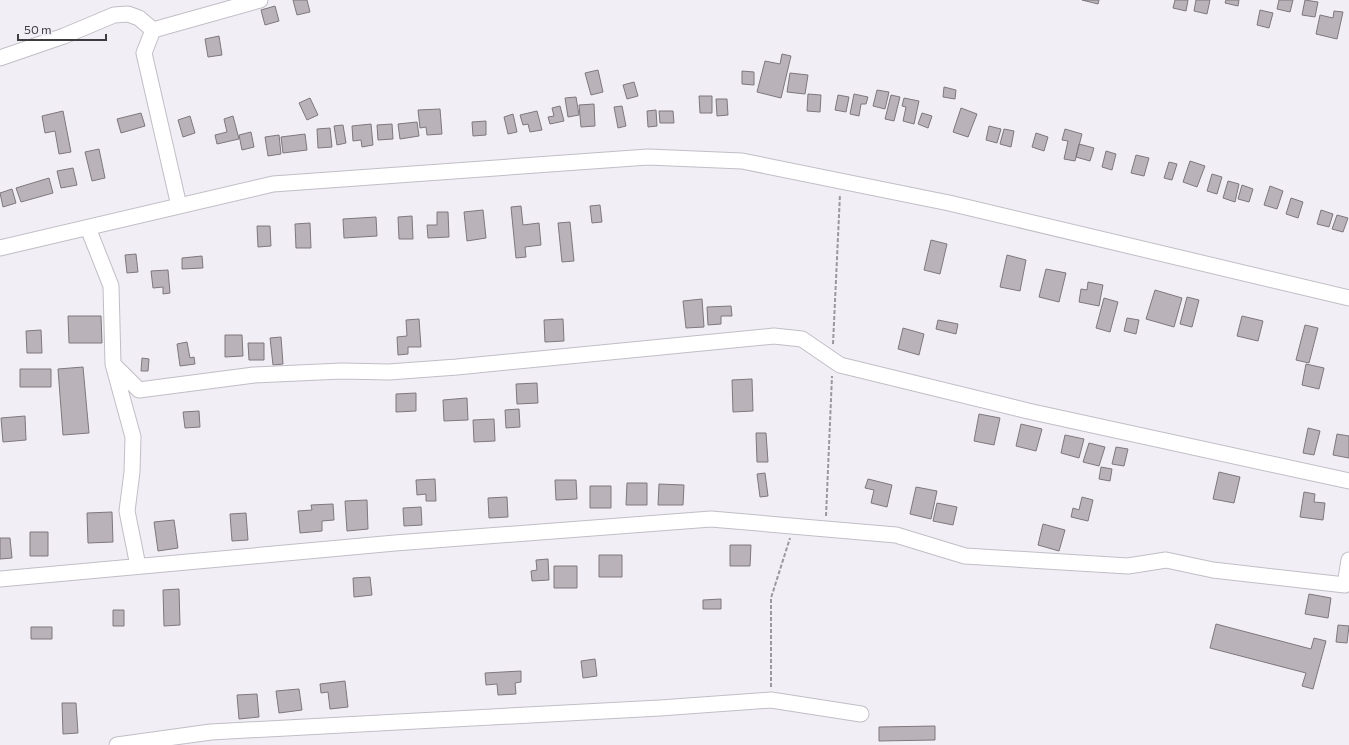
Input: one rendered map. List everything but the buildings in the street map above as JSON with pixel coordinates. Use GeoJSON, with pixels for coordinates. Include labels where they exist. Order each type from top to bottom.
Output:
{"type":"FeatureCollection","features":[{"type":"Feature","properties":{"kind":"street"},"geometry":{"type":"LineString","coordinates":[[153,30],[260,0]]}},
{"type":"Feature","properties":{"kind":"street"},"geometry":{"type":"LineString","coordinates":[[0,58],[64,36],[114,15],[128,14],[139,18],[153,30]]}},
{"type":"Feature","properties":{"kind":"street"},"geometry":{"type":"LineString","coordinates":[[153,30],[144,53],[179,206]]}},
{"type":"Feature","properties":{"kind":"street"},"geometry":{"type":"LineString","coordinates":[[0,248],[273,184],[648,157],[742,161],[949,203],[1349,298]]}},
{"type":"Feature","properties":{"kind":"street"},"geometry":{"type":"LineString","coordinates":[[88,228],[111,286],[113,364],[133,437],[132,472],[127,511],[138,566]]}},
{"type":"Feature","properties":{"kind":"street"},"geometry":{"type":"LineString","coordinates":[[113,364],[139,390],[254,375],[342,371],[389,372],[457,367],[774,336],[802,339],[840,364],[847,366],[1028,411],[1349,482]]}},
{"type":"Feature","properties":{"kind":"street"},"geometry":{"type":"LineString","coordinates":[[0,579],[395,543],[711,519],[896,535],[965,556],[1128,566],[1166,560],[1213,570],[1345,584],[1349,560]]}},
{"type":"Feature","properties":{"kind":"street"},"geometry":{"type":"LineString","coordinates":[[117,745],[211,732],[660,708],[771,700],[861,714]]}},
{"type":"Feature","properties":{"kind":"path"},"geometry":{"type":"LineString","coordinates":[[771,700],[771,598],[794,525]]}}]}
